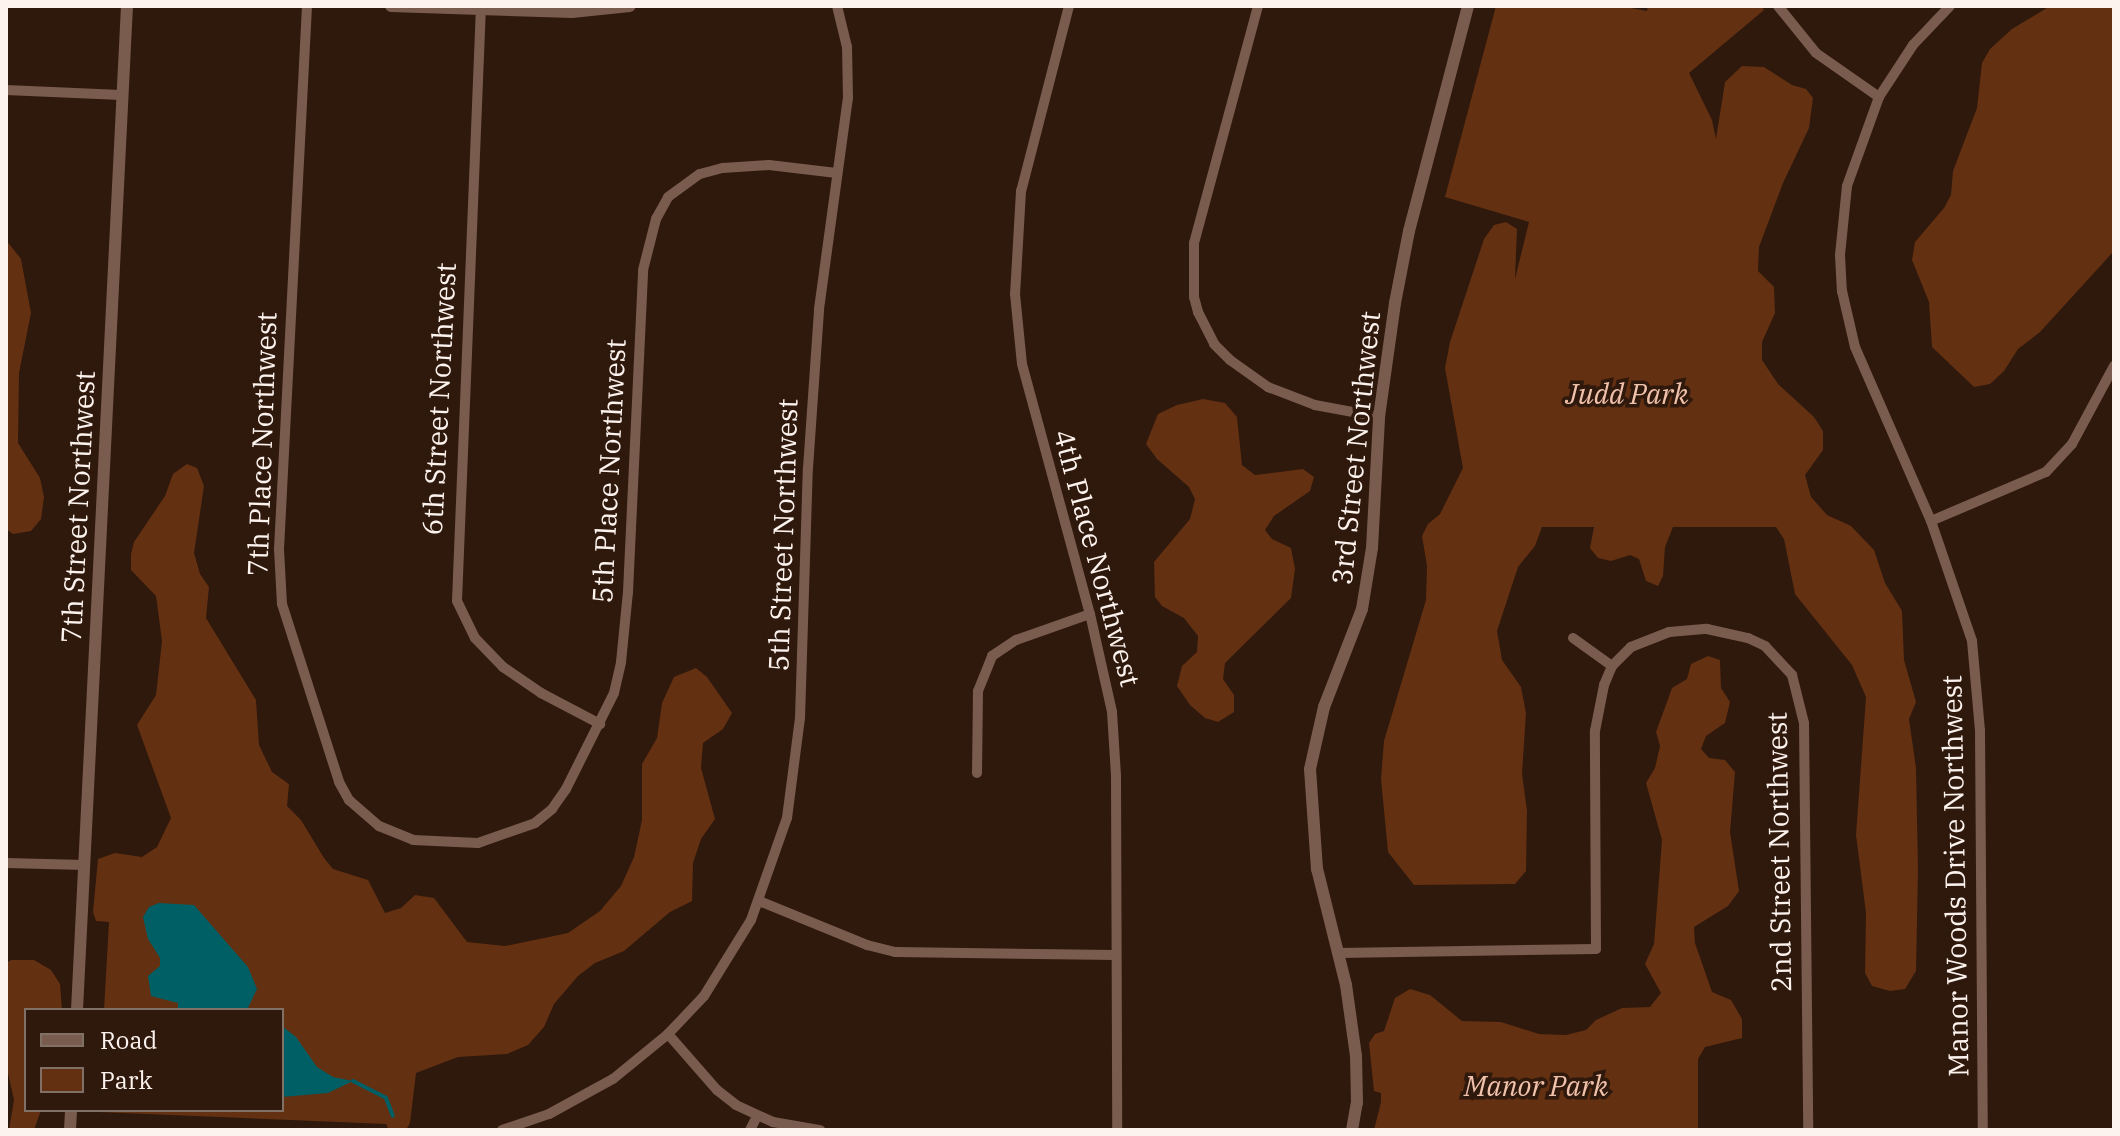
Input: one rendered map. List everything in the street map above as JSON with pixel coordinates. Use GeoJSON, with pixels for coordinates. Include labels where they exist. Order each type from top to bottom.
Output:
{"type":"FeatureCollection","features":[{"type":"Feature","properties":{"kind":"street","name":"7th Street Northwest"},"geometry":{"type":"LineString","coordinates":[[77,1008],[127,6]]}},
{"type":"Feature","properties":{"kind":"street","name":"7th Place Northwest"},"geometry":{"type":"LineString","coordinates":[[307,6],[279,549],[282,604],[339,782],[349,800],[364,815],[396,835],[413,840],[457,844]]}},
{"type":"Feature","properties":{"kind":"street"},"geometry":{"type":"LineString","coordinates":[[391,6],[572,12],[630,6]]}},
{"type":"Feature","properties":{"kind":"street","name":"5th Street Northwest"},"geometry":{"type":"LineString","coordinates":[[502,1130],[549,1114],[597,1089],[668,1034],[704,996],[727,964],[759,901],[787,818],[798,752],[815,364],[848,98],[847,47],[837,6]]}},
{"type":"Feature","properties":{"kind":"street","name":"4th Place Northwest"},"geometry":{"type":"LineString","coordinates":[[1069,6],[1021,191],[1015,294],[1025,379],[1090,614],[1115,732],[1117,1130]]}},
{"type":"Feature","properties":{"kind":"street"},"geometry":{"type":"LineString","coordinates":[[1258,6],[1194,243],[1194,297],[1198,312],[1214,344],[1230,360],[1268,387],[1315,405],[1379,417]]}},
{"type":"Feature","properties":{"kind":"street","name":"3rd Street Northwest"},"geometry":{"type":"LineString","coordinates":[[1352,1130],[1357,1103],[1357,1070],[1339,953],[1317,869],[1310,769],[1324,707],[1362,609],[1368,580],[1379,417],[1395,303],[1409,231],[1468,6]]}},
{"type":"Feature","properties":{"kind":"street"},"geometry":{"type":"LineString","coordinates":[[1778,6],[1816,53],[1879,97]]}},
{"type":"Feature","properties":{"kind":"street","name":"Manor Woods Drive Northwest"},"geometry":{"type":"LineString","coordinates":[[1950,6],[1913,45],[1879,97],[1847,186],[1840,255],[1842,291],[1864,374],[1931,521],[1963,608],[1976,664],[1980,730],[1983,1130]]}},
{"type":"Feature","properties":{"kind":"street","name":"6th Street Northwest"},"geometry":{"type":"LineString","coordinates":[[481,8],[457,601],[475,638],[503,667],[541,693],[600,724]]}},
{"type":"Feature","properties":{"kind":"street"},"geometry":{"type":"LineString","coordinates":[[6,90],[121,95]]}},
{"type":"Feature","properties":{"kind":"street","name":"5th Place Northwest"},"geometry":{"type":"LineString","coordinates":[[457,844],[478,843],[505,836],[535,823],[552,809],[581,763],[614,693],[622,650],[643,270],[656,219],[668,197],[683,184],[723,168],[769,165],[837,173]]}},
{"type":"Feature","properties":{"kind":"street"},"geometry":{"type":"LineString","coordinates":[[1931,521],[2046,472],[2072,444],[2114,366]]}},
{"type":"Feature","properties":{"kind":"street"},"geometry":{"type":"LineString","coordinates":[[977,773],[978,691],[992,656],[1016,640],[1090,614]]}},
{"type":"Feature","properties":{"kind":"street","name":"2nd Street Northwest"},"geometry":{"type":"LineString","coordinates":[[1612,666],[1631,647],[1653,636],[1707,629],[1730,633],[1765,646],[1787,667],[1799,694],[1804,723],[1808,1130]]}},
{"type":"Feature","properties":{"kind":"street"},"geometry":{"type":"LineString","coordinates":[[1339,953],[1596,949],[1595,731],[1604,685],[1612,666],[1573,638]]}},
{"type":"Feature","properties":{"kind":"street"},"geometry":{"type":"LineString","coordinates":[[6,863],[85,865]]}},
{"type":"Feature","properties":{"kind":"street"},"geometry":{"type":"LineString","coordinates":[[759,901],[867,945],[895,952],[1115,955]]}},
{"type":"Feature","properties":{"kind":"street"},"geometry":{"type":"LineString","coordinates":[[668,1034],[717,1090],[757,1116],[791,1127],[820,1130]]}},
{"type":"Feature","properties":{"kind":"street"},"geometry":{"type":"LineString","coordinates":[[750,1130],[757,1116]]}},
{"type":"Feature","properties":{"kind":"green space","name":"Judd Park"},"geometry":{"type":"Polygon","coordinates":[[[1496,6],[1620,6],[1647,11],[1648,6],[1762,6],[1764,10],[1689,73],[1712,120],[1716,139],[1725,82],[1742,66],[1764,67],[1792,85],[1806,89],[1813,98],[1809,128],[1783,183],[1759,247],[1758,271],[1774,287],[1775,313],[1762,342],[1762,360],[1778,384],[1814,417],[1823,431],[1823,450],[1805,475],[1811,497],[1827,515],[1851,526],[1874,550],[1885,583],[1902,611],[1904,660],[1916,702],[1909,719],[1916,768],[1918,870],[1916,971],[1905,989],[1890,991],[1872,986],[1865,973],[1866,913],[1856,835],[1866,697],[1852,665],[1795,594],[1784,539],[1776,527],[1673,527],[1665,547],[1663,576],[1658,586],[1646,581],[1639,559],[1630,555],[1611,561],[1598,558],[1590,548],[1594,527],[1542,527],[1535,546],[1518,567],[1497,631],[1502,660],[1521,687],[1526,713],[1522,774],[1527,811],[1526,871],[1515,884],[1414,885],[1388,852],[1381,779],[1384,741],[1426,600],[1427,566],[1422,536],[1428,524],[1440,514],[1463,468],[1445,368],[1450,342],[1484,239],[1494,225],[1506,222],[1517,229],[1515,279],[1529,222],[1445,197],[1496,6]]]}},
{"type":"Feature","properties":{"kind":"green space"},"geometry":{"type":"Polygon","coordinates":[[[2050,6],[2114,6],[2114,251],[2040,332],[2018,349],[2004,371],[1990,384],[1974,387],[1932,347],[1929,302],[1912,260],[1915,242],[1951,195],[1953,171],[1977,108],[1982,63],[1990,49],[2012,29],[2050,6]]]}},
{"type":"Feature","properties":{"kind":"green space"},"geometry":{"type":"Polygon","coordinates":[[[6,240],[21,259],[31,313],[19,373],[18,443],[40,478],[44,497],[41,519],[31,531],[13,534],[6,529],[6,240]]]}},
{"type":"Feature","properties":{"kind":"green space"},"geometry":{"type":"Polygon","coordinates":[[[1203,399],[1225,403],[1237,417],[1242,465],[1255,475],[1303,469],[1314,477],[1310,491],[1274,516],[1265,530],[1272,539],[1291,548],[1295,569],[1291,598],[1225,663],[1223,679],[1234,695],[1234,712],[1218,722],[1205,718],[1190,705],[1177,686],[1182,666],[1197,652],[1198,636],[1184,618],[1162,606],[1155,597],[1154,562],[1190,519],[1195,499],[1189,487],[1157,459],[1146,444],[1158,414],[1177,405],[1203,399]]]}},
{"type":"Feature","properties":{"kind":"green space"},"geometry":{"type":"Polygon","coordinates":[[[187,464],[197,468],[204,486],[194,553],[200,574],[209,587],[206,618],[256,700],[259,745],[272,772],[289,784],[287,806],[301,820],[333,869],[368,880],[385,913],[401,908],[415,895],[434,898],[467,942],[505,946],[568,933],[600,911],[621,886],[634,857],[642,820],[642,764],[657,738],[662,703],[674,677],[696,668],[707,677],[732,713],[723,729],[703,743],[701,768],[715,819],[701,839],[693,863],[692,901],[670,912],[624,951],[595,963],[578,976],[554,1004],[544,1027],[528,1045],[507,1054],[458,1057],[416,1073],[410,1123],[406,1130],[389,1130],[386,1124],[98,1112],[284,1112],[284,1008],[104,1008],[109,922],[96,921],[93,912],[98,859],[115,853],[142,857],[157,847],[171,818],[137,725],[156,695],[162,641],[156,596],[131,570],[131,554],[134,542],[165,496],[173,474],[187,464]]]}},
{"type":"Feature","properties":{"kind":"green space","name":"Manor Park"},"geometry":{"type":"Polygon","coordinates":[[[1708,656],[1720,660],[1721,688],[1730,702],[1725,723],[1706,736],[1701,749],[1709,758],[1725,760],[1735,772],[1730,832],[1739,891],[1728,906],[1694,927],[1695,943],[1712,992],[1731,1000],[1742,1019],[1742,1038],[1705,1047],[1698,1059],[1698,1130],[1374,1130],[1381,1093],[1374,1091],[1369,1043],[1375,1034],[1384,1031],[1395,998],[1410,989],[1430,995],[1462,1021],[1501,1022],[1539,1034],[1566,1035],[1586,1030],[1596,1020],[1622,1008],[1650,1007],[1661,993],[1645,964],[1654,944],[1662,840],[1646,783],[1655,768],[1660,746],[1656,732],[1672,688],[1687,679],[1691,664],[1708,656]]]}},
{"type":"Feature","properties":{"kind":"green space"},"geometry":{"type":"Polygon","coordinates":[[[11,960],[34,960],[51,970],[60,984],[62,1008],[24,1008],[24,1112],[40,1112],[34,1130],[9,1130],[14,1100],[6,1064],[6,963],[11,960]]]}},
{"type":"Feature","properties":{"kind":"water"},"geometry":{"type":"Polygon","coordinates":[[[159,903],[194,905],[248,967],[257,989],[248,1008],[178,1008],[178,1003],[151,996],[148,976],[160,966],[160,958],[148,939],[143,917],[149,907],[159,903]]]}},
{"type":"Feature","properties":{"kind":"water"},"geometry":{"type":"Polygon","coordinates":[[[284,1028],[296,1037],[317,1067],[333,1077],[353,1081],[328,1093],[284,1097],[284,1028]]]}},
{"type":"Feature","properties":{"kind":"waterway"},"geometry":{"type":"LineString","coordinates":[[353,1081],[386,1098],[393,1116]]}}]}
